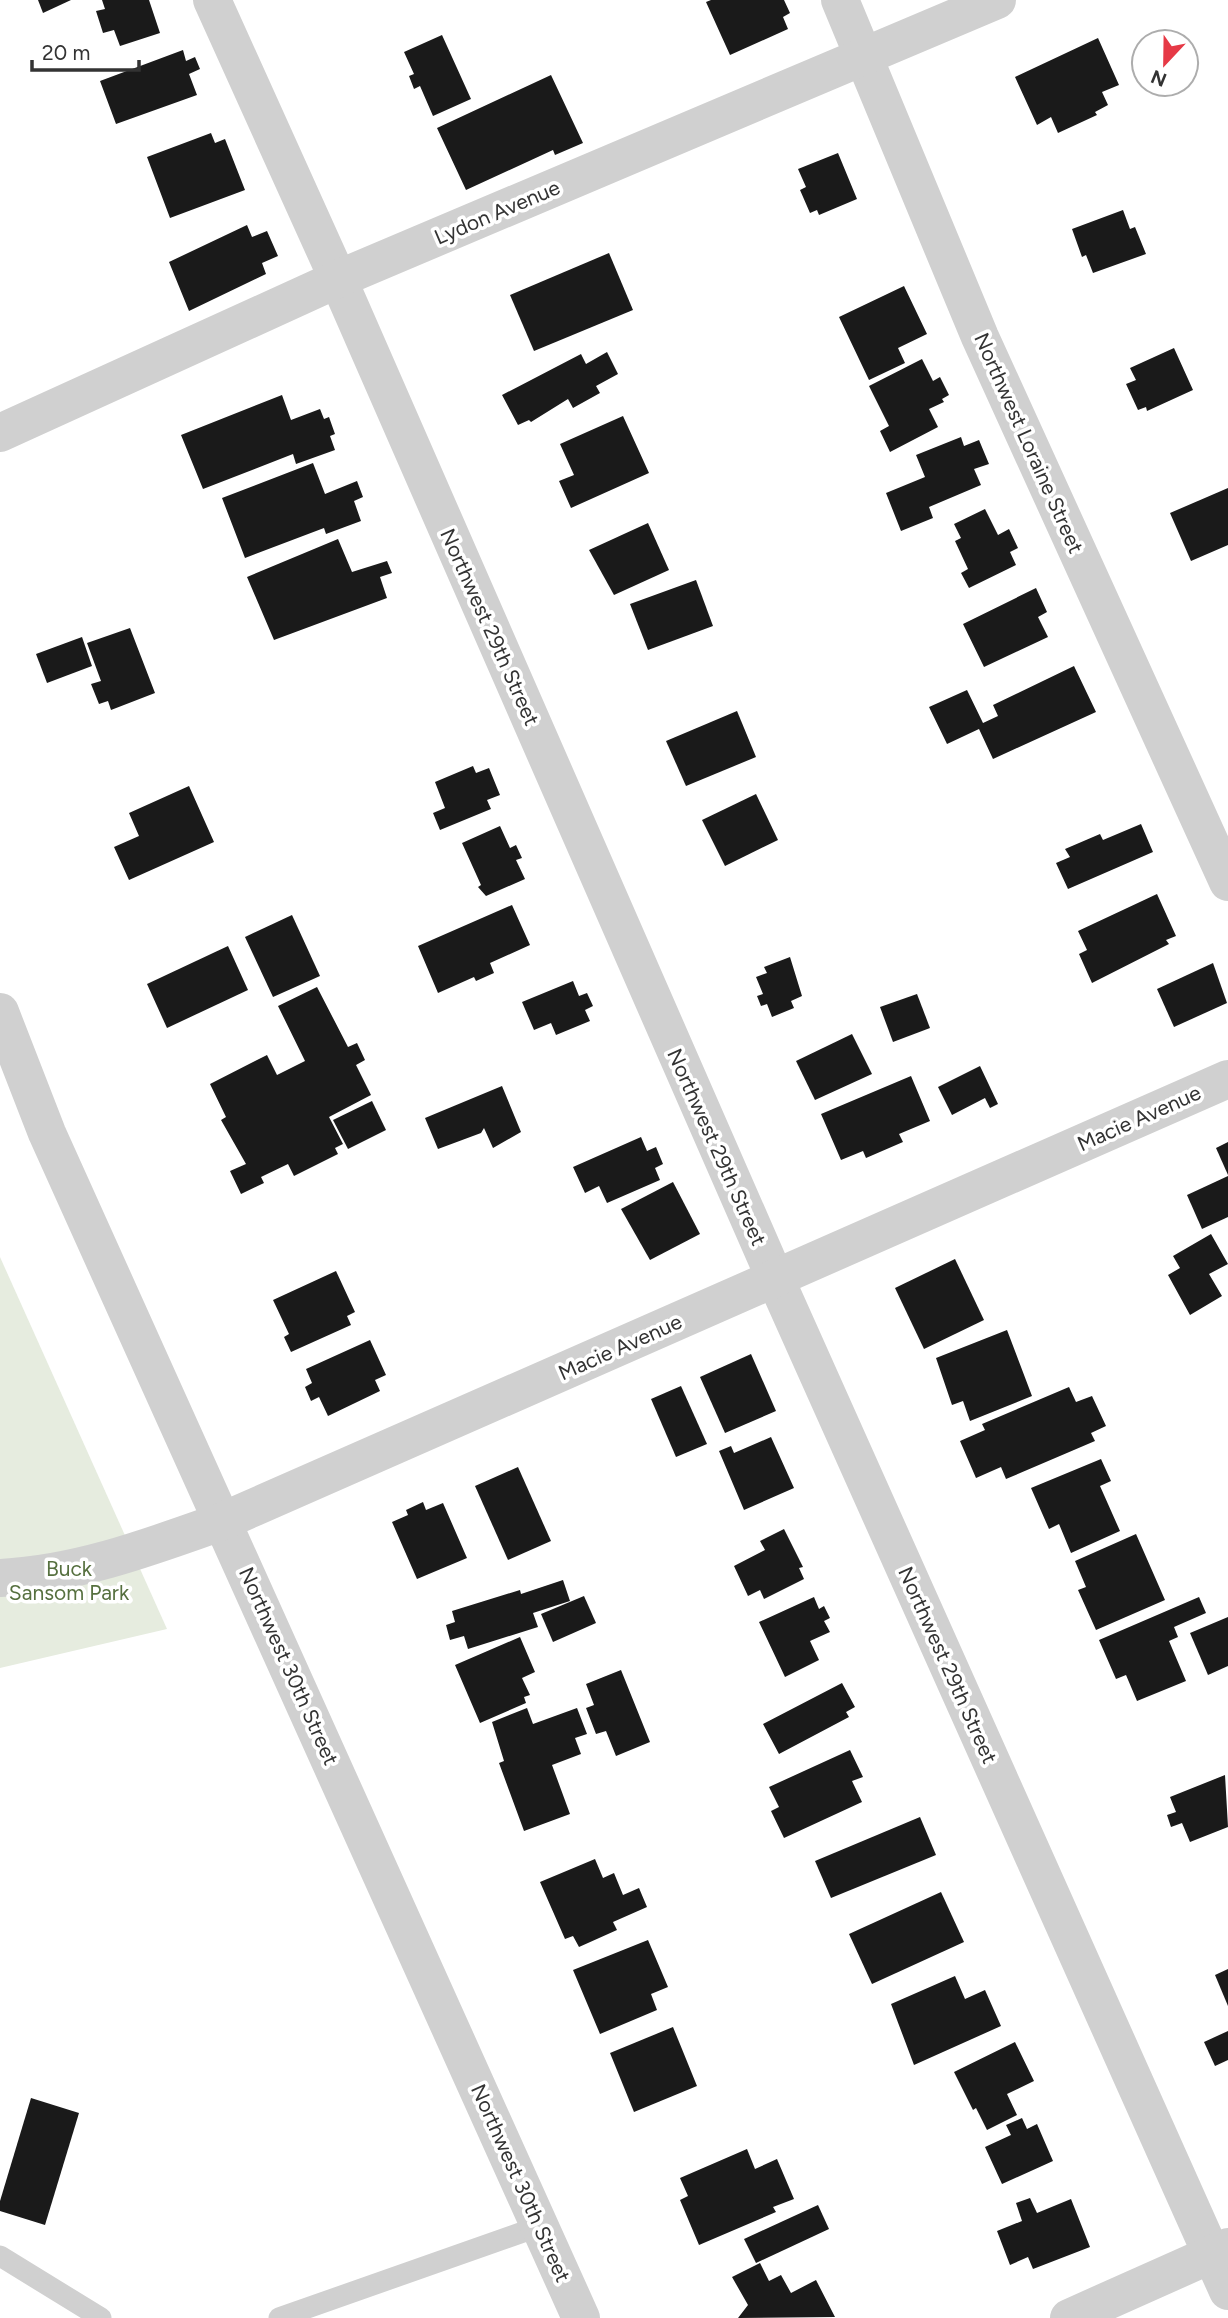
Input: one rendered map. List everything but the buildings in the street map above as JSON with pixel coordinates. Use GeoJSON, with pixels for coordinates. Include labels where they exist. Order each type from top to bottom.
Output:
{"type":"FeatureCollection","features":[{"type":"Feature","properties":{"kind":"street","name":"Northwest 29th Street"},"geometry":{"type":"LineString","coordinates":[[212,0],[338,279],[775,1278],[1220,2250],[1228,2291]]}},
{"type":"Feature","properties":{"kind":"street","name":"Northwest Loraine Street"},"geometry":{"type":"LineString","coordinates":[[840,0],[980,337],[1228,883]]}},
{"type":"Feature","properties":{"kind":"street","name":"Lydon Avenue"},"geometry":{"type":"LineString","coordinates":[[0,433],[338,279],[864,59],[997,0]]}},
{"type":"Feature","properties":{"kind":"street","name":"Northwest 30th Street"},"geometry":{"type":"LineString","coordinates":[[0,1012],[47,1133],[581,2318]]}},
{"type":"Feature","properties":{"kind":"street","name":"Macie Avenue"},"geometry":{"type":"LineString","coordinates":[[0,1578],[46,1576],[135,1553],[223,1521],[1228,1079]]}},
{"type":"Feature","properties":{"kind":"street"},"geometry":{"type":"LineString","coordinates":[[1069,2318],[1220,2250]]}},
{"type":"Feature","properties":{"kind":"lane"},"geometry":{"type":"LineString","coordinates":[[279,2318],[540,2226]]}},
{"type":"Feature","properties":{"kind":"lane"},"geometry":{"type":"LineString","coordinates":[[0,2256],[101,2318]]}},
{"type":"Feature","properties":{"kind":"green space","name":"Buck Sansom Park"},"geometry":{"type":"Polygon","coordinates":[[[0,1257],[167,1629],[0,1668],[0,1257]]]}}]}
